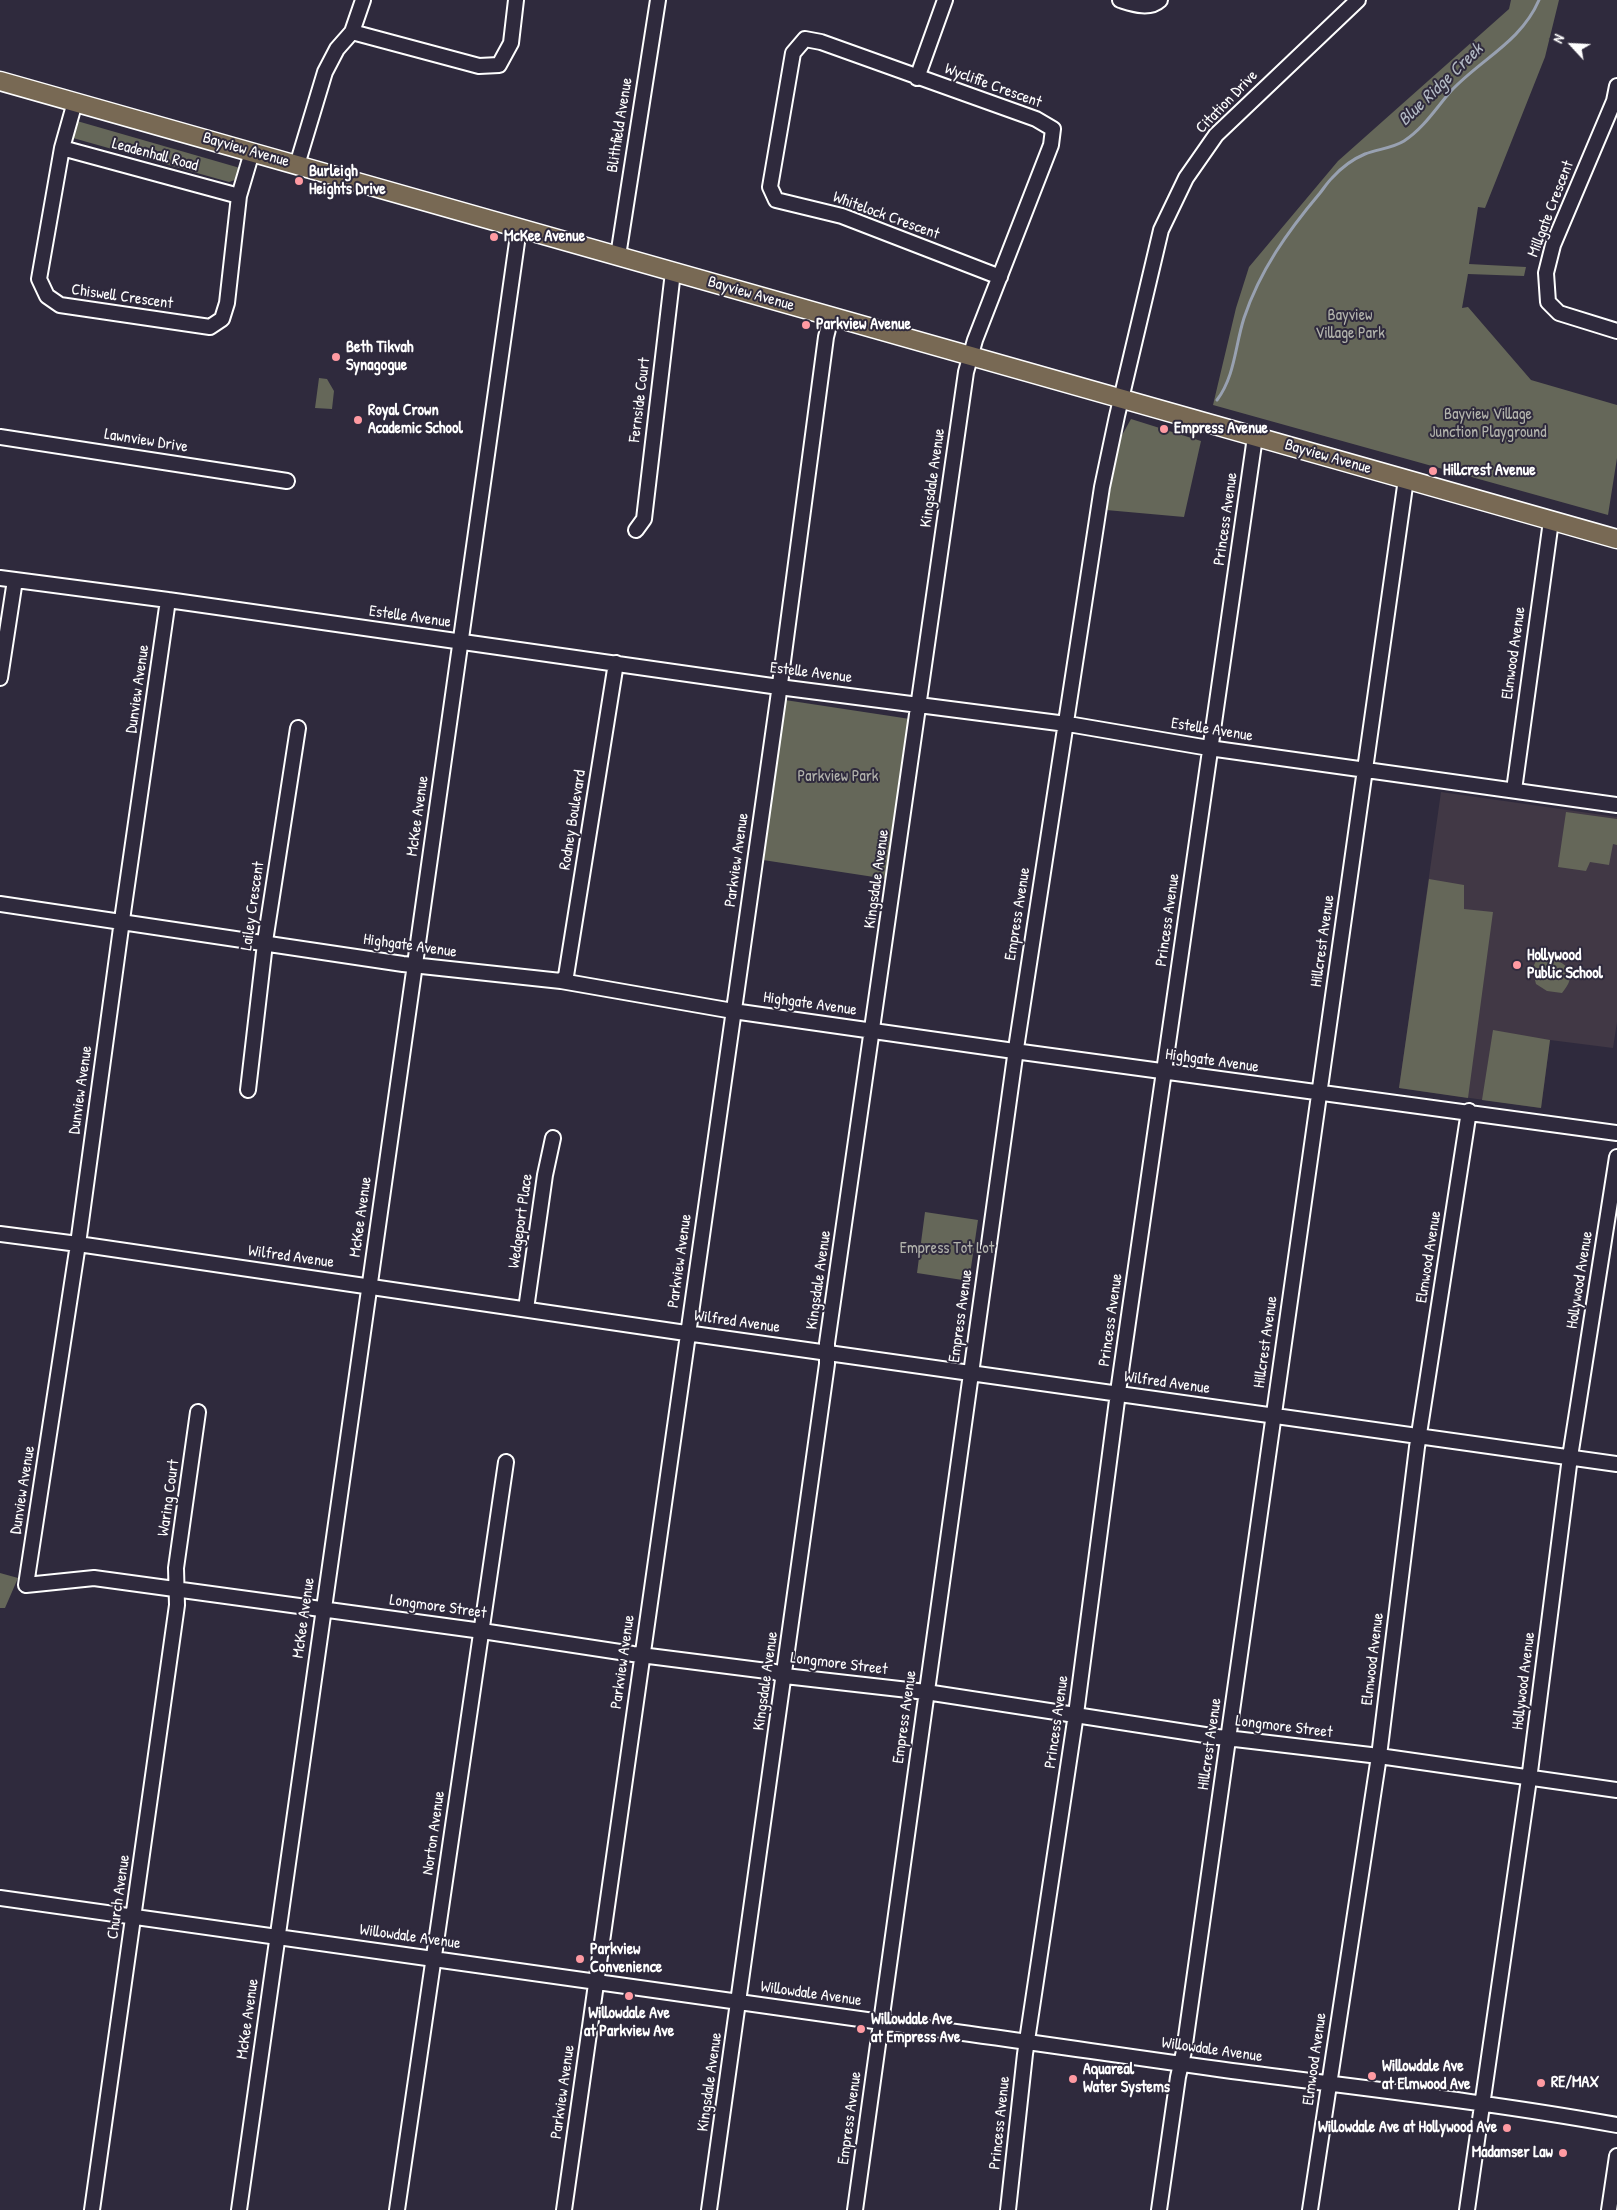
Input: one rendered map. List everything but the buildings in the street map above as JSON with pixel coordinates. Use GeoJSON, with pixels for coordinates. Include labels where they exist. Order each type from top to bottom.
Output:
{"type":"FeatureCollection","features":[{"type":"Feature","properties":{"kind":"main road","name":"Bayview Avenue"},"geometry":{"type":"LineString","coordinates":[[0,81],[1617,539]]}},
{"type":"Feature","properties":{"kind":"street"},"geometry":{"type":"LineString","coordinates":[[297,165],[325,72],[337,49],[352,32],[363,0]]}},
{"type":"Feature","properties":{"kind":"street"},"geometry":{"type":"LineString","coordinates":[[352,32],[479,66],[499,65],[511,43],[516,0]]}},
{"type":"Feature","properties":{"kind":"street","name":"Blithfield Avenue"},"geometry":{"type":"LineString","coordinates":[[618,256],[658,0]]}},
{"type":"Feature","properties":{"kind":"street"},"geometry":{"type":"LineString","coordinates":[[917,78],[945,0]]}},
{"type":"Feature","properties":{"kind":"street"},"geometry":{"type":"LineString","coordinates":[[1120,0],[1137,6],[1156,3],[1160,0]]}},
{"type":"Feature","properties":{"kind":"street","name":"Citation Drive"},"geometry":{"type":"LineString","coordinates":[[1121,399],[1161,230],[1186,178],[1216,135],[1358,0]]}},
{"type":"Feature","properties":{"kind":"street","name":"Wycliffe Crescent"},"geometry":{"type":"LineString","coordinates":[[805,39],[821,42],[1036,120],[1053,129],[1052,145],[970,356]]}},
{"type":"Feature","properties":{"kind":"street","name":"Whitelock Crescent"},"geometry":{"type":"LineString","coordinates":[[805,39],[793,53],[770,187],[776,200],[842,216],[1000,277]]}},
{"type":"Feature","properties":{"kind":"street","name":"Millgate Crescent"},"geometry":{"type":"LineString","coordinates":[[1617,86],[1614,101],[1553,246],[1546,272],[1548,302],[1559,313],[1617,332]]}},
{"type":"Feature","properties":{"kind":"street","name":"Chiswell Crescent"},"geometry":{"type":"LineString","coordinates":[[75,102],[62,148],[39,279],[47,296],[60,306],[210,327],[222,319],[227,303],[239,196],[252,152]]}},
{"type":"Feature","properties":{"kind":"street","name":"Leadenhall Road"},"geometry":{"type":"LineString","coordinates":[[62,148],[239,196]]}},
{"type":"Feature","properties":{"kind":"street","name":"McKee Avenue"},"geometry":{"type":"LineString","coordinates":[[239,2210],[368,1286],[462,642],[519,228]]}},
{"type":"Feature","properties":{"kind":"street","name":"Fernside Court"},"geometry":{"type":"LineString","coordinates":[[636,530],[644,519],[673,272]]}},
{"type":"Feature","properties":{"kind":"street","name":"Parkview Avenue"},"geometry":{"type":"LineString","coordinates":[[564,2210],[779,687],[826,334],[831,316]]}},
{"type":"Feature","properties":{"kind":"street","name":"Kingsdale Avenue"},"geometry":{"type":"LineString","coordinates":[[709,2210],[785,1676],[827,1353],[970,356]]}},
{"type":"Feature","properties":{"kind":"street","name":"Empress Avenue"},"geometry":{"type":"LineString","coordinates":[[855,2210],[1016,1052],[1102,487],[1121,399]]}},
{"type":"Feature","properties":{"kind":"street","name":"Lawnview Drive"},"geometry":{"type":"LineString","coordinates":[[0,436],[287,481]]}},
{"type":"Feature","properties":{"kind":"street","name":"Princess Avenue"},"geometry":{"type":"LineString","coordinates":[[1008,2210],[1028,2041],[1076,1714],[1118,1394],[1255,437]]}},
{"type":"Feature","properties":{"kind":"street","name":"Hillcrest Avenue"},"geometry":{"type":"LineString","coordinates":[[1159,2210],[1228,1738],[1406,480]]}},
{"type":"Feature","properties":{"kind":"street","name":"Elmwood Avenue"},"geometry":{"type":"LineString","coordinates":[[1514,790],[1551,521]]}},
{"type":"Feature","properties":{"kind":"street","name":"Estelle Avenue"},"geometry":{"type":"LineString","coordinates":[[0,578],[779,687],[1065,724],[1209,748],[1617,805]]}},
{"type":"Feature","properties":{"kind":"street"},"geometry":{"type":"LineString","coordinates":[[0,678],[14,580]]}},
{"type":"Feature","properties":{"kind":"street","name":"Dunview Avenue"},"geometry":{"type":"LineString","coordinates":[[26,1584],[78,1244],[168,600]]}},
{"type":"Feature","properties":{"kind":"street","name":"Rodney Boulevard"},"geometry":{"type":"LineString","coordinates":[[562,981],[566,976],[616,663]]}},
{"type":"Feature","properties":{"kind":"street","name":"Lailey Crescent"},"geometry":{"type":"LineString","coordinates":[[248,1090],[265,942],[298,728]]}},
{"type":"Feature","properties":{"kind":"street","name":"Highgate Avenue"},"geometry":{"type":"LineString","coordinates":[[0,904],[414,965],[562,981],[733,1011],[1016,1052],[1164,1071],[1319,1094],[1469,1111],[1617,1132]]}},
{"type":"Feature","properties":{"kind":"street","name":"Elmwood Avenue"},"geometry":{"type":"LineString","coordinates":[[1310,2210],[1379,1756],[1419,1436],[1469,1111]]}},
{"type":"Feature","properties":{"kind":"street","name":"Wedgeport Place"},"geometry":{"type":"LineString","coordinates":[[526,1309],[545,1174],[553,1138]]}},
{"type":"Feature","properties":{"kind":"street","name":"Hollywood Avenue"},"geometry":{"type":"LineString","coordinates":[[1467,2210],[1529,1778],[1570,1457],[1617,1157]]}},
{"type":"Feature","properties":{"kind":"street","name":"Wilfred Avenue"},"geometry":{"type":"LineString","coordinates":[[0,1234],[1617,1464]]}},
{"type":"Feature","properties":{"kind":"street","name":"Waring Court"},"geometry":{"type":"LineString","coordinates":[[176,1588],[176,1568],[198,1412]]}},
{"type":"Feature","properties":{"kind":"street","name":"Norton Avenue"},"geometry":{"type":"LineString","coordinates":[[397,2210],[506,1462]]}},
{"type":"Feature","properties":{"kind":"street","name":"Longmore Street"},"geometry":{"type":"LineString","coordinates":[[26,1584],[94,1578],[176,1588],[482,1631],[642,1656],[775,1672],[785,1676],[926,1692],[1228,1738],[1379,1756],[1617,1790]]}},
{"type":"Feature","properties":{"kind":"street","name":"Church Avenue"},"geometry":{"type":"LineString","coordinates":[[92,2210],[177,1605],[176,1588]]}},
{"type":"Feature","properties":{"kind":"street","name":"Willowdale Avenue"},"geometry":{"type":"LineString","coordinates":[[0,1898],[1181,2064],[1482,2103],[1617,2124]]}},
{"type":"Feature","properties":{"kind":"street"},"geometry":{"type":"LineString","coordinates":[[1609,2210],[1617,2156]]}},
{"type":"Feature","properties":{"kind":"shaded area","name":"Hollywood Public School"},"geometry":{"type":"Polygon","coordinates":[[[1441,792],[1617,817],[1617,1022],[1613,1048],[1550,1040],[1541,1108],[1399,1088],[1441,792]]]}},
{"type":"Feature","properties":{"kind":"green space","name":"Bayview Village Park"},"geometry":{"type":"Polygon","coordinates":[[[1511,0],[1559,0],[1545,57],[1485,208],[1478,207],[1469,264],[1526,267],[1524,276],[1468,274],[1462,308],[1468,307],[1531,380],[1617,405],[1617,458],[1608,515],[1213,405],[1236,308],[1249,267],[1338,161],[1509,9],[1511,0]]]}},
{"type":"Feature","properties":{"kind":"green space"},"geometry":{"type":"Polygon","coordinates":[[[77,121],[240,168],[235,180],[229,182],[73,138],[77,121]]]}},
{"type":"Feature","properties":{"kind":"green space"},"geometry":{"type":"Polygon","coordinates":[[[319,378],[327,379],[334,391],[332,409],[315,408],[319,378]]]}},
{"type":"Feature","properties":{"kind":"green space"},"geometry":{"type":"Polygon","coordinates":[[[1131,419],[1201,441],[1184,517],[1106,510],[1121,437],[1131,419]]]}},
{"type":"Feature","properties":{"kind":"green space","name":"Parkview Park"},"geometry":{"type":"Polygon","coordinates":[[[785,700],[910,719],[887,879],[763,860],[785,700]]]}},
{"type":"Feature","properties":{"kind":"green space"},"geometry":{"type":"Polygon","coordinates":[[[1566,812],[1617,819],[1617,845],[1613,844],[1609,865],[1590,862],[1586,871],[1558,867],[1566,812]]]}},
{"type":"Feature","properties":{"kind":"green space"},"geometry":{"type":"Polygon","coordinates":[[[1429,879],[1464,885],[1464,909],[1493,912],[1468,1098],[1399,1088],[1429,879]]]}},
{"type":"Feature","properties":{"kind":"green space"},"geometry":{"type":"Polygon","coordinates":[[[1549,958],[1562,963],[1569,971],[1570,980],[1562,993],[1547,991],[1536,984],[1532,969],[1537,959],[1549,958]]]}},
{"type":"Feature","properties":{"kind":"green space"},"geometry":{"type":"Polygon","coordinates":[[[1493,1030],[1550,1040],[1541,1108],[1482,1100],[1493,1030]]]}},
{"type":"Feature","properties":{"kind":"green space","name":"Empress Tot Lot"},"geometry":{"type":"Polygon","coordinates":[[[925,1212],[978,1220],[969,1281],[917,1273],[925,1212]]]}},
{"type":"Feature","properties":{"kind":"green space"},"geometry":{"type":"Polygon","coordinates":[[[0,1573],[18,1578],[5,1608],[0,1608],[0,1573]]]}},
{"type":"Feature","properties":{"kind":"waterway","name":"Blue Ridge Creek"},"geometry":{"type":"LineString","coordinates":[[1217,400],[1228,381],[1244,318],[1258,284],[1286,237],[1327,184],[1339,171],[1356,158],[1395,145],[1411,136],[1424,124],[1451,91],[1511,39],[1531,15],[1539,0]]}},
{"type":"Feature","properties":{"kind":"place","name":"Burleigh Heights Drive"},"geometry":{"type":"Point","coordinates":[299,181]}},
{"type":"Feature","properties":{"kind":"place","name":"McKee Avenue"},"geometry":{"type":"Point","coordinates":[494,237]}},
{"type":"Feature","properties":{"kind":"place","name":"Parkview Avenue"},"geometry":{"type":"Point","coordinates":[806,325]}},
{"type":"Feature","properties":{"kind":"place","name":"Beth Tikvah Synagogue"},"geometry":{"type":"Point","coordinates":[336,357]}},
{"type":"Feature","properties":{"kind":"place","name":"Royal Crown Academic School"},"geometry":{"type":"Point","coordinates":[358,420]}},
{"type":"Feature","properties":{"kind":"place","name":"Empress Avenue"},"geometry":{"type":"Point","coordinates":[1164,429]}},
{"type":"Feature","properties":{"kind":"place","name":"Hillcrest Avenue"},"geometry":{"type":"Point","coordinates":[1433,471]}},
{"type":"Feature","properties":{"kind":"place","name":"Hollywood Public School"},"geometry":{"type":"Point","coordinates":[1517,965]}},
{"type":"Feature","properties":{"kind":"place","name":"Parkview Convenience"},"geometry":{"type":"Point","coordinates":[580,1959]}},
{"type":"Feature","properties":{"kind":"place","name":"Willowdale Ave at Parkview Ave"},"geometry":{"type":"Point","coordinates":[629,1996]}},
{"type":"Feature","properties":{"kind":"place","name":"Willowdale Ave at Empress Ave"},"geometry":{"type":"Point","coordinates":[861,2029]}},
{"type":"Feature","properties":{"kind":"place","name":"Willowdale Ave at Elmwood Ave"},"geometry":{"type":"Point","coordinates":[1372,2076]}},
{"type":"Feature","properties":{"kind":"place","name":"Aquareal Water Systems"},"geometry":{"type":"Point","coordinates":[1073,2079]}},
{"type":"Feature","properties":{"kind":"place","name":"RE/MAX"},"geometry":{"type":"Point","coordinates":[1541,2083]}},
{"type":"Feature","properties":{"kind":"place","name":"Willowdale Ave at Hollywood Ave"},"geometry":{"type":"Point","coordinates":[1507,2128]}},
{"type":"Feature","properties":{"kind":"place","name":"Madamser Law"},"geometry":{"type":"Point","coordinates":[1563,2153]}},
{"type":"Feature","properties":{"kind":"park label","name":"Bayview Village Junction Playground"},"geometry":{"type":"Point","coordinates":[1488,424]}}]}
